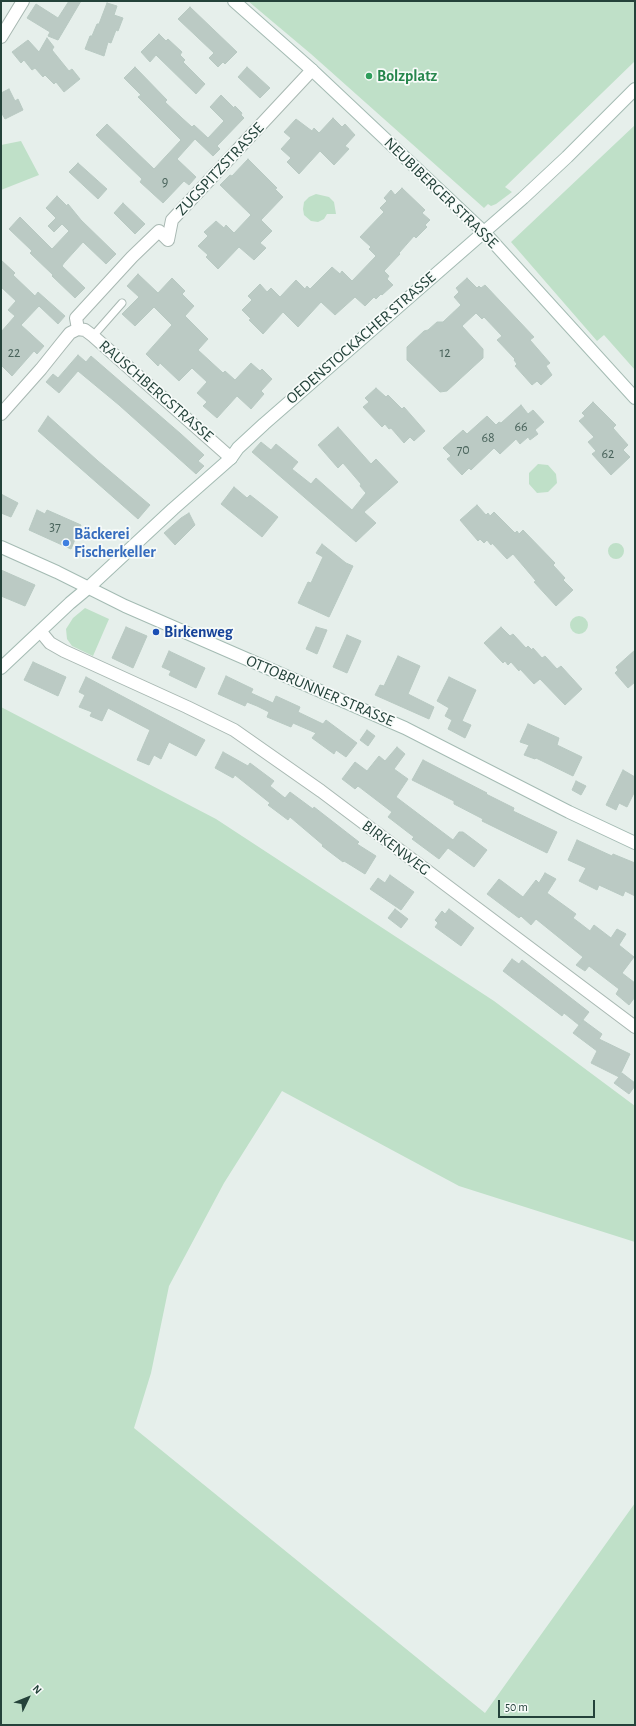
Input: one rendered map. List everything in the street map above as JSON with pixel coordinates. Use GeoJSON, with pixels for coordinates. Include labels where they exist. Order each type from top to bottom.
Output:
{"type":"FeatureCollection","features":[{"type":"Feature","properties":{"kind":"street"},"geometry":{"type":"LineString","coordinates":[[1,37],[23,1]]}},
{"type":"Feature","properties":{"kind":"street","name":"NEUBIBERGER STRASSE"},"geometry":{"type":"LineString","coordinates":[[234,1],[312,70],[484,232],[635,398]]}},
{"type":"Feature","properties":{"kind":"street","name":"ZUGSPITZSTRASSE"},"geometry":{"type":"LineString","coordinates":[[78,329],[76,318],[132,257],[159,231],[168,240],[172,220],[312,70]]}},
{"type":"Feature","properties":{"kind":"street","name":"OEDENSTOCKACHER STRASSE"},"geometry":{"type":"LineString","coordinates":[[1,668],[41,632],[70,603],[231,458],[238,448],[264,424],[484,232],[567,157],[635,89]]}},
{"type":"Feature","properties":{"kind":"street"},"geometry":{"type":"LineString","coordinates":[[1,414],[41,369],[70,333],[78,329]]}},
{"type":"Feature","properties":{"kind":"street","name":"RAUSCHBERGSTRASSE"},"geometry":{"type":"LineString","coordinates":[[78,329],[85,330],[93,336],[231,458]]}},
{"type":"Feature","properties":{"kind":"street","name":"OTTOBRUNNER STRASSE"},"geometry":{"type":"LineString","coordinates":[[1,547],[162,623],[405,728],[569,812],[635,843]]}},
{"type":"Feature","properties":{"kind":"street","name":"BIRKENWEG"},"geometry":{"type":"LineString","coordinates":[[41,632],[50,642],[64,651],[234,730],[321,791],[635,1027]]}},
{"type":"Feature","properties":{"kind":"lane"},"geometry":{"type":"LineString","coordinates":[[93,336],[122,303]]}},
{"type":"Feature","properties":{"kind":"green space"},"geometry":{"type":"Polygon","coordinates":[[[248,1],[635,1],[635,61],[505,187],[512,192],[496,204],[491,206],[488,204],[484,208],[311,54],[248,1]]]}},
{"type":"Feature","properties":{"kind":"green space"},"geometry":{"type":"Polygon","coordinates":[[[635,125],[635,370],[604,335],[597,341],[511,242],[635,125]]]}},
{"type":"Feature","properties":{"kind":"green space"},"geometry":{"type":"Polygon","coordinates":[[[21,141],[39,175],[1,190],[1,145],[21,141]]]}},
{"type":"Feature","properties":{"kind":"green space"},"geometry":{"type":"Polygon","coordinates":[[[316,194],[329,197],[334,202],[336,214],[327,214],[324,219],[318,222],[311,221],[304,215],[304,202],[309,197],[316,194]]]}},
{"type":"Feature","properties":{"kind":"green space"},"geometry":{"type":"Polygon","coordinates":[[[538,464],[548,465],[556,474],[557,483],[548,492],[537,493],[529,484],[529,473],[538,464]]]}},
{"type":"Feature","properties":{"kind":"green space"},"geometry":{"type":"Polygon","coordinates":[[[613,543],[619,543],[624,548],[622,557],[619,559],[613,559],[608,554],[608,548],[613,543]]]}},
{"type":"Feature","properties":{"kind":"green space"},"geometry":{"type":"Polygon","coordinates":[[[85,608],[109,619],[93,656],[72,646],[67,639],[66,629],[73,618],[85,608]]]}},
{"type":"Feature","properties":{"kind":"green space"},"geometry":{"type":"Polygon","coordinates":[[[579,616],[585,619],[588,625],[585,631],[579,634],[573,631],[570,625],[573,619],[579,616]]]}},
{"type":"Feature","properties":{"kind":"green space"},"geometry":{"type":"Polygon","coordinates":[[[1,707],[216,819],[494,1001],[635,1106],[635,1242],[459,1186],[282,1091],[224,1183],[169,1286],[151,1373],[134,1428],[485,1713],[635,1503],[635,1725],[1,1725],[1,707]]]}},
{"type":"Feature","properties":{"kind":"building"},"geometry":{"type":"Polygon","coordinates":[[[69,1],[81,1],[58,40],[48,36],[50,32],[27,18],[36,4],[58,18],[69,1]]]}},
{"type":"Feature","properties":{"kind":"building"},"geometry":{"type":"Polygon","coordinates":[[[107,3],[117,6],[114,15],[123,18],[111,43],[108,42],[104,56],[85,49],[90,36],[92,36],[97,24],[99,24],[107,3]]]}},
{"type":"Feature","properties":{"kind":"building"},"geometry":{"type":"Polygon","coordinates":[[[190,7],[237,52],[225,64],[223,62],[218,67],[209,58],[214,53],[178,19],[190,7]]]}},
{"type":"Feature","properties":{"kind":"building"},"geometry":{"type":"Polygon","coordinates":[[[159,34],[166,41],[168,39],[182,52],[180,55],[185,60],[183,62],[205,84],[196,94],[156,55],[150,62],[141,52],[159,34]]]}},
{"type":"Feature","properties":{"kind":"building"},"geometry":{"type":"Polygon","coordinates":[[[47,38],[54,47],[52,50],[69,71],[72,69],[80,79],[64,92],[56,82],[54,84],[45,75],[43,77],[35,68],[32,70],[24,60],[21,63],[12,52],[28,40],[39,52],[47,38]]]}},
{"type":"Feature","properties":{"kind":"building"},"geometry":{"type":"Polygon","coordinates":[[[135,67],[167,100],[165,102],[192,127],[194,125],[208,138],[224,121],[210,107],[221,95],[234,108],[235,106],[242,113],[241,115],[244,118],[217,146],[220,149],[213,156],[195,139],[177,159],[196,177],[189,185],[184,181],[163,203],[140,182],[142,179],[96,135],[107,124],[154,169],[181,140],[138,97],[141,95],[124,78],[135,67]]]}},
{"type":"Feature","properties":{"kind":"building"},"geometry":{"type":"Polygon","coordinates":[[[247,67],[270,88],[260,98],[238,77],[247,67]]]}},
{"type":"Feature","properties":{"kind":"building"},"geometry":{"type":"Polygon","coordinates":[[[9,89],[15,101],[18,99],[23,110],[5,119],[1,112],[1,93],[9,89]]]}},
{"type":"Feature","properties":{"kind":"building"},"geometry":{"type":"Polygon","coordinates":[[[333,118],[342,127],[345,124],[355,135],[345,146],[349,149],[334,165],[320,151],[299,174],[287,162],[291,158],[281,149],[291,138],[284,132],[296,119],[312,131],[314,128],[319,133],[333,118]]]}},
{"type":"Feature","properties":{"kind":"building"},"geometry":{"type":"Polygon","coordinates":[[[248,159],[277,188],[275,189],[283,197],[261,220],[272,231],[260,243],[266,248],[254,260],[239,247],[218,269],[206,257],[208,255],[198,246],[208,236],[204,232],[216,221],[224,228],[226,225],[234,233],[251,215],[220,185],[230,175],[232,176],[248,159]]]}},
{"type":"Feature","properties":{"kind":"building"},"geometry":{"type":"Polygon","coordinates":[[[78,163],[107,189],[98,199],[69,172],[78,163]]]}},
{"type":"Feature","properties":{"kind":"building"},"geometry":{"type":"Polygon","coordinates":[[[402,188],[425,210],[422,213],[430,220],[425,225],[427,227],[416,238],[414,236],[384,271],[389,276],[387,279],[393,285],[382,295],[381,294],[376,299],[374,297],[365,306],[355,297],[335,315],[321,302],[298,327],[283,312],[263,334],[249,320],[251,319],[242,310],[252,300],[248,296],[260,284],[267,292],[271,288],[280,297],[296,280],[305,289],[307,286],[310,289],[332,267],[340,274],[342,271],[352,281],[376,256],[369,249],[371,247],[360,237],[384,212],[380,208],[387,201],[384,198],[391,190],[395,195],[402,188]]]}},
{"type":"Feature","properties":{"kind":"building"},"geometry":{"type":"Polygon","coordinates":[[[57,196],[67,206],[68,204],[81,220],[116,254],[106,264],[83,242],[62,266],[85,288],[75,298],[30,253],[32,251],[9,229],[20,217],[52,249],[69,231],[62,224],[54,232],[48,226],[56,218],[46,208],[57,196]]]}},
{"type":"Feature","properties":{"kind":"building"},"geometry":{"type":"Polygon","coordinates":[[[123,203],[145,224],[135,234],[114,213],[123,203]]]}},
{"type":"Feature","properties":{"kind":"building"},"geometry":{"type":"Polygon","coordinates":[[[1,260],[15,273],[13,275],[35,296],[38,292],[65,316],[58,324],[39,306],[21,325],[44,346],[37,354],[34,351],[12,376],[1,365],[1,332],[15,316],[8,310],[16,301],[1,287],[1,260]]]}},
{"type":"Feature","properties":{"kind":"building"},"geometry":{"type":"Polygon","coordinates":[[[138,274],[158,293],[172,278],[185,291],[182,294],[194,306],[185,316],[208,339],[198,350],[223,373],[225,371],[235,380],[251,363],[260,371],[262,369],[272,379],[261,391],[264,394],[251,409],[237,396],[217,418],[203,406],[207,402],[197,393],[207,382],[192,368],[179,381],[160,363],[158,366],[146,354],[172,325],[154,307],[135,326],[122,314],[139,297],[127,286],[138,274]]]}},
{"type":"Feature","properties":{"kind":"building"},"geometry":{"type":"Polygon","coordinates":[[[467,278],[477,288],[479,286],[481,288],[485,285],[534,337],[530,340],[550,363],[546,366],[552,375],[541,385],[537,381],[532,385],[515,366],[517,364],[514,360],[515,359],[497,340],[502,336],[484,317],[482,319],[476,313],[462,326],[483,349],[483,358],[447,391],[440,392],[407,360],[407,347],[424,331],[428,330],[437,322],[443,322],[461,305],[454,297],[459,292],[456,288],[467,278]]]}},
{"type":"Feature","properties":{"kind":"building"},"geometry":{"type":"Polygon","coordinates":[[[78,355],[86,362],[91,356],[181,434],[204,455],[198,461],[204,466],[196,474],[119,405],[78,371],[59,393],[46,382],[53,374],[58,378],[78,355]]]}},
{"type":"Feature","properties":{"kind":"building"},"geometry":{"type":"Polygon","coordinates":[[[376,388],[386,397],[388,395],[402,409],[404,407],[425,431],[414,441],[410,437],[404,443],[391,428],[389,429],[385,424],[382,427],[363,407],[369,402],[365,398],[376,388]]]}},
{"type":"Feature","properties":{"kind":"building"},"geometry":{"type":"Polygon","coordinates":[[[593,402],[616,425],[613,428],[628,445],[623,450],[630,457],[611,475],[592,454],[596,451],[588,442],[594,437],[579,421],[585,416],[582,413],[593,402]]]}},
{"type":"Feature","properties":{"kind":"building"},"geometry":{"type":"Polygon","coordinates":[[[521,405],[528,414],[533,410],[544,422],[535,430],[538,434],[530,440],[528,437],[520,444],[516,439],[500,454],[494,448],[471,470],[469,468],[462,475],[447,459],[451,456],[443,448],[463,430],[467,434],[487,416],[496,425],[499,422],[501,423],[521,405]]]}},
{"type":"Feature","properties":{"kind":"building"},"geometry":{"type":"Polygon","coordinates":[[[48,416],[150,505],[138,519],[38,431],[48,416]]]}},
{"type":"Feature","properties":{"kind":"building"},"geometry":{"type":"Polygon","coordinates":[[[338,427],[371,464],[376,459],[398,482],[364,512],[376,523],[356,542],[252,452],[261,442],[271,450],[276,444],[298,462],[292,469],[311,484],[316,478],[352,510],[366,493],[360,486],[361,484],[343,463],[338,468],[318,445],[338,427]]]}},
{"type":"Feature","properties":{"kind":"building"},"geometry":{"type":"Polygon","coordinates":[[[234,487],[247,498],[250,495],[278,517],[262,537],[221,504],[234,487]]]}},
{"type":"Feature","properties":{"kind":"building"},"geometry":{"type":"Polygon","coordinates":[[[1,494],[18,503],[11,517],[1,513],[1,494]]]}},
{"type":"Feature","properties":{"kind":"building"},"geometry":{"type":"Polygon","coordinates":[[[477,505],[486,515],[488,513],[490,516],[494,512],[515,533],[517,531],[519,534],[523,530],[555,563],[553,565],[565,578],[563,580],[573,590],[556,606],[534,582],[536,581],[513,554],[507,559],[492,543],[491,545],[487,540],[484,543],[480,539],[478,541],[460,520],[477,505]]]}},
{"type":"Feature","properties":{"kind":"building"},"geometry":{"type":"Polygon","coordinates":[[[37,510],[45,514],[47,510],[81,525],[71,549],[29,530],[37,510]]]}},
{"type":"Feature","properties":{"kind":"building"},"geometry":{"type":"Polygon","coordinates":[[[189,513],[195,525],[175,545],[164,533],[189,513]]]}},
{"type":"Feature","properties":{"kind":"building"},"geometry":{"type":"Polygon","coordinates":[[[322,544],[346,563],[353,566],[329,617],[298,603],[308,582],[311,583],[323,557],[316,553],[322,544]]]}},
{"type":"Feature","properties":{"kind":"building"},"geometry":{"type":"Polygon","coordinates":[[[1,570],[35,585],[25,606],[1,596],[1,570]]]}},
{"type":"Feature","properties":{"kind":"building"},"geometry":{"type":"Polygon","coordinates":[[[126,627],[147,636],[133,668],[112,658],[126,627]]]}},
{"type":"Feature","properties":{"kind":"building"},"geometry":{"type":"Polygon","coordinates":[[[316,627],[327,630],[317,654],[306,649],[316,627]]]}},
{"type":"Feature","properties":{"kind":"building"},"geometry":{"type":"Polygon","coordinates":[[[501,627],[510,636],[513,634],[526,648],[528,646],[532,650],[533,648],[542,658],[545,656],[557,669],[561,666],[582,689],[565,705],[540,679],[534,684],[511,662],[508,665],[505,661],[503,663],[484,643],[501,627]]]}},
{"type":"Feature","properties":{"kind":"building"},"geometry":{"type":"Polygon","coordinates":[[[347,635],[361,641],[347,673],[333,667],[347,635]]]}},
{"type":"Feature","properties":{"kind":"building"},"geometry":{"type":"Polygon","coordinates":[[[635,650],[635,682],[628,688],[615,673],[618,670],[616,667],[635,650]]]}},
{"type":"Feature","properties":{"kind":"building"},"geometry":{"type":"Polygon","coordinates":[[[169,651],[205,668],[196,688],[169,675],[171,671],[162,667],[169,651]]]}},
{"type":"Feature","properties":{"kind":"building"},"geometry":{"type":"Polygon","coordinates":[[[398,656],[420,666],[408,694],[434,707],[429,719],[375,695],[380,685],[384,686],[398,656]]]}},
{"type":"Feature","properties":{"kind":"building"},"geometry":{"type":"Polygon","coordinates":[[[33,662],[66,677],[58,696],[24,680],[33,662]]]}},
{"type":"Feature","properties":{"kind":"building"},"geometry":{"type":"Polygon","coordinates":[[[226,676],[253,689],[251,693],[273,703],[276,696],[300,707],[298,712],[323,724],[326,720],[357,743],[346,757],[336,750],[334,754],[312,738],[316,733],[293,723],[291,727],[267,717],[269,712],[257,706],[247,702],[245,706],[218,694],[226,676]]]}},
{"type":"Feature","properties":{"kind":"building"},"geometry":{"type":"Polygon","coordinates":[[[86,677],[205,740],[196,756],[169,742],[161,759],[154,755],[149,765],[137,760],[150,730],[108,708],[102,721],[90,716],[92,712],[79,707],[85,695],[79,692],[86,677]]]}},
{"type":"Feature","properties":{"kind":"building"},"geometry":{"type":"Polygon","coordinates":[[[449,677],[476,690],[462,721],[471,725],[465,738],[448,729],[452,720],[445,716],[449,708],[437,701],[449,677]]]}},
{"type":"Feature","properties":{"kind":"building"},"geometry":{"type":"Polygon","coordinates":[[[528,724],[559,738],[557,745],[582,757],[573,776],[536,758],[535,759],[524,755],[529,745],[520,742],[528,724]]]}},
{"type":"Feature","properties":{"kind":"building"},"geometry":{"type":"Polygon","coordinates":[[[367,730],[375,736],[368,746],[360,740],[367,730]]]}},
{"type":"Feature","properties":{"kind":"building"},"geometry":{"type":"Polygon","coordinates":[[[397,747],[405,754],[394,769],[408,779],[396,797],[453,840],[459,832],[463,832],[487,850],[474,867],[448,848],[439,859],[412,839],[414,837],[388,817],[392,812],[358,786],[355,789],[342,779],[355,762],[367,771],[379,756],[385,761],[397,747]]]}},
{"type":"Feature","properties":{"kind":"building"},"geometry":{"type":"Polygon","coordinates":[[[223,752],[248,766],[250,763],[274,781],[270,786],[285,798],[290,792],[313,809],[314,807],[359,842],[357,844],[376,856],[365,874],[344,861],[343,862],[322,846],[323,845],[290,817],[288,820],[268,805],[270,803],[235,775],[233,778],[215,768],[223,752]]]}},
{"type":"Feature","properties":{"kind":"building"},"geometry":{"type":"Polygon","coordinates":[[[423,760],[514,808],[513,811],[557,832],[547,853],[482,821],[483,819],[454,804],[454,801],[412,780],[423,760]]]}},
{"type":"Feature","properties":{"kind":"building"},"geometry":{"type":"Polygon","coordinates":[[[623,770],[635,777],[635,791],[627,807],[619,803],[616,810],[606,805],[623,770]]]}},
{"type":"Feature","properties":{"kind":"building"},"geometry":{"type":"Polygon","coordinates":[[[576,781],[586,786],[581,795],[572,790],[576,781]]]}},
{"type":"Feature","properties":{"kind":"building"},"geometry":{"type":"Polygon","coordinates":[[[577,840],[612,856],[613,854],[635,863],[635,896],[625,891],[623,896],[599,885],[597,890],[579,881],[586,868],[568,860],[577,840]]]}},
{"type":"Feature","properties":{"kind":"building"},"geometry":{"type":"Polygon","coordinates":[[[545,873],[556,879],[547,893],[576,914],[573,918],[590,931],[594,925],[611,938],[617,929],[626,934],[619,945],[634,957],[622,973],[635,983],[635,997],[629,1005],[616,994],[619,989],[589,966],[585,971],[576,965],[583,957],[536,919],[531,925],[521,916],[519,918],[487,894],[499,879],[523,897],[536,880],[539,883],[545,873]]]}},
{"type":"Feature","properties":{"kind":"building"},"geometry":{"type":"Polygon","coordinates":[[[390,875],[414,892],[401,910],[370,889],[378,878],[385,883],[390,875]]]}},
{"type":"Feature","properties":{"kind":"building"},"geometry":{"type":"Polygon","coordinates":[[[395,909],[408,919],[401,928],[388,918],[395,909]]]}},
{"type":"Feature","properties":{"kind":"building"},"geometry":{"type":"Polygon","coordinates":[[[449,909],[474,928],[461,946],[435,927],[438,923],[435,920],[442,911],[445,914],[449,909]]]}},
{"type":"Feature","properties":{"kind":"building"},"geometry":{"type":"Polygon","coordinates":[[[512,959],[519,964],[522,960],[589,1012],[579,1025],[564,1013],[562,1016],[503,971],[512,959]]]}},
{"type":"Feature","properties":{"kind":"building"},"geometry":{"type":"Polygon","coordinates":[[[583,1020],[602,1034],[599,1039],[630,1054],[619,1077],[591,1063],[597,1051],[573,1033],[583,1020]]]}},
{"type":"Feature","properties":{"kind":"building"},"geometry":{"type":"Polygon","coordinates":[[[622,1073],[635,1083],[635,1086],[629,1094],[614,1083],[622,1073]]]}},
{"type":"Feature","properties":{"kind":"place","name":"Bolzplatz"},"geometry":{"type":"Point","coordinates":[369,76]}},
{"type":"Feature","properties":{"kind":"place","name":"Bäckerei Fischerkeller"},"geometry":{"type":"Point","coordinates":[66,543]}},
{"type":"Feature","properties":{"kind":"place","name":"Birkenweg"},"geometry":{"type":"Point","coordinates":[156,632]}}]}
